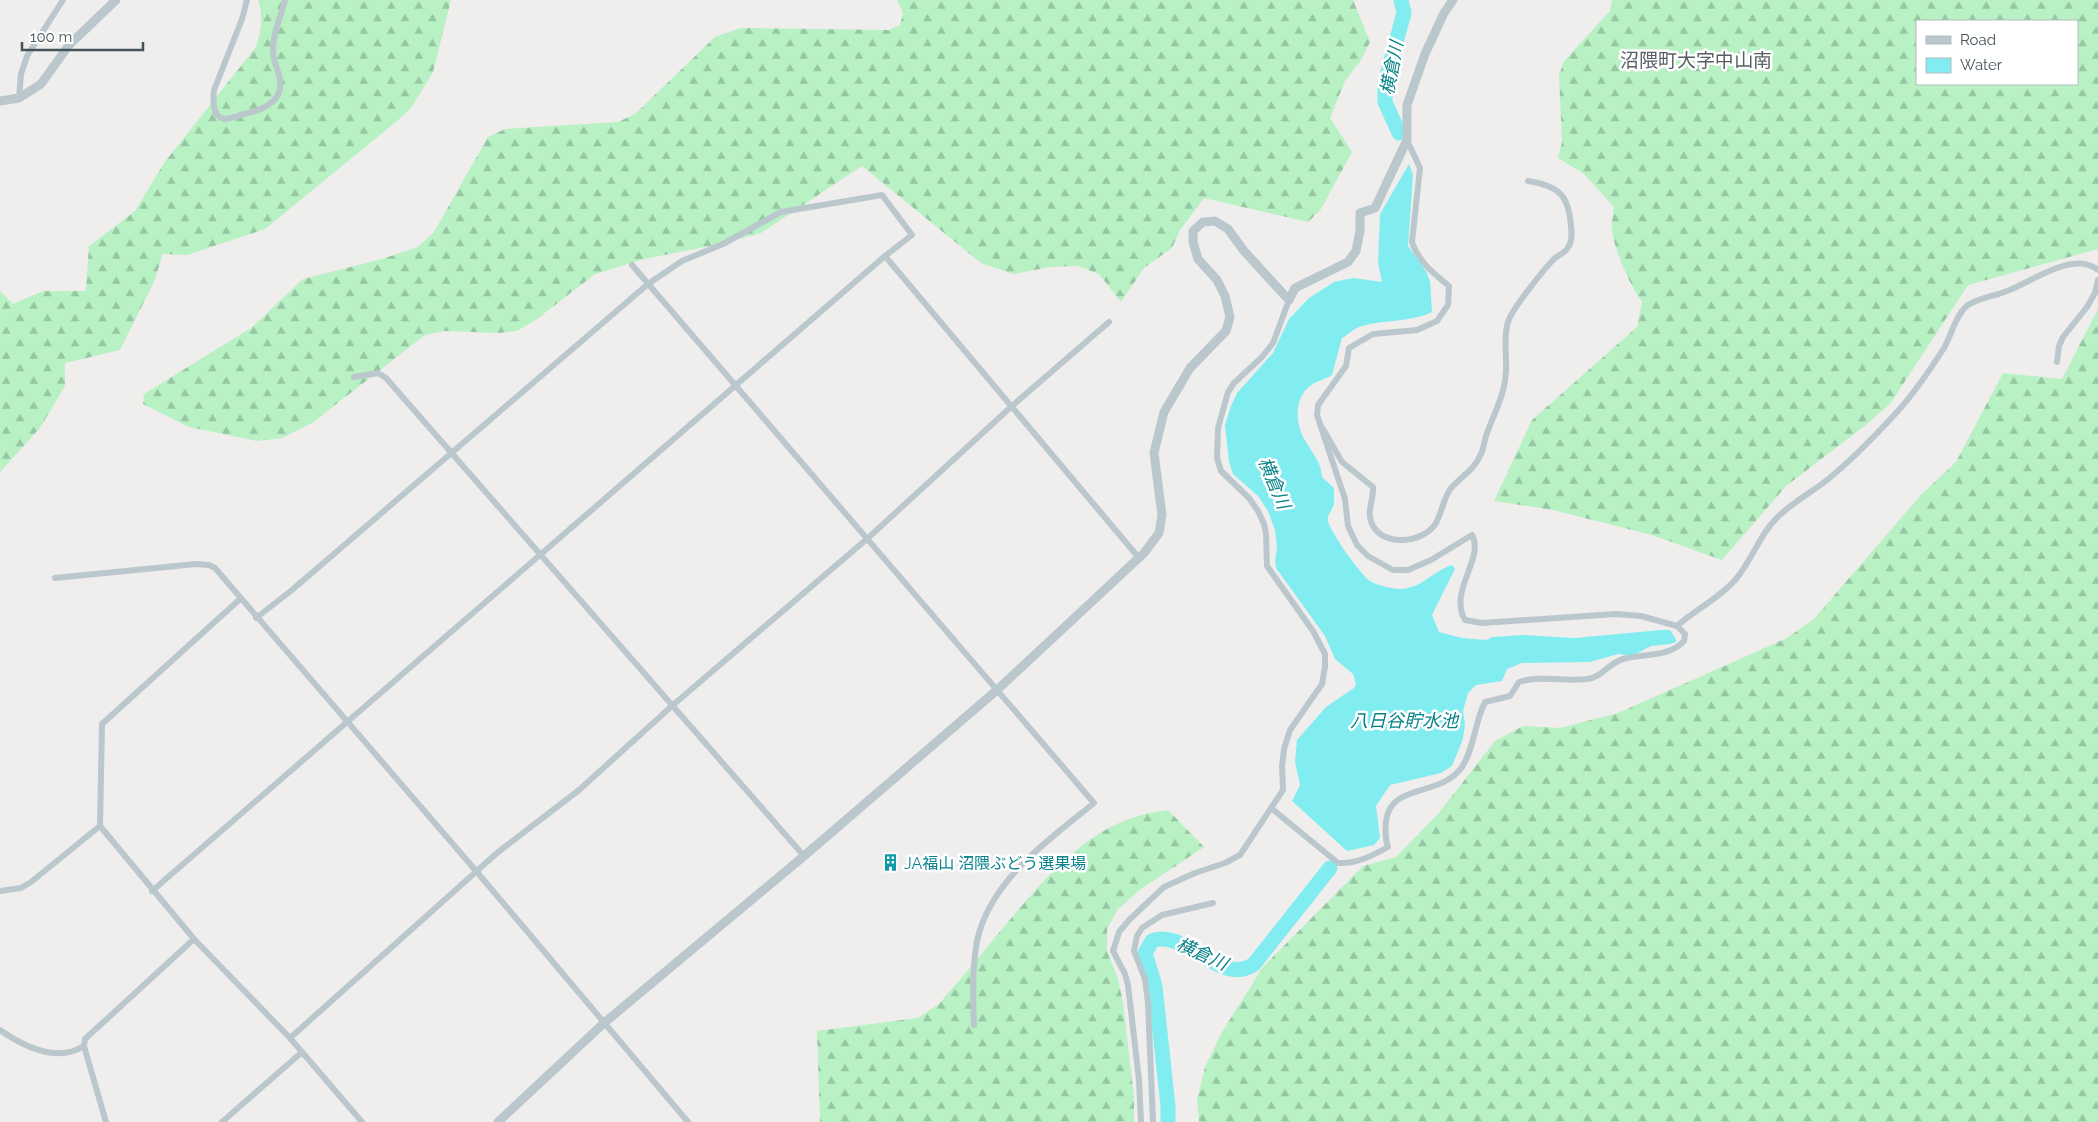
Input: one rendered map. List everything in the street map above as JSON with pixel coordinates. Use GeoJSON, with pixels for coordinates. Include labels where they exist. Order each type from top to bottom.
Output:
{"type":"FeatureCollection","features":[{"type":"Feature","properties":{"kind":"street"},"geometry":{"type":"LineString","coordinates":[[19,98],[21,74],[27,56],[63,0]]}},
{"type":"Feature","properties":{"kind":"street"},"geometry":{"type":"LineString","coordinates":[[0,101],[19,98],[41,84],[69,45],[116,0]]}},
{"type":"Feature","properties":{"kind":"street"},"geometry":{"type":"LineString","coordinates":[[247,0],[242,19],[214,90],[213,101],[215,110],[225,119],[268,105],[281,90],[281,82],[273,50],[285,0]]}},
{"type":"Feature","properties":{"kind":"street"},"geometry":{"type":"LineString","coordinates":[[1272,808],[1338,863],[1366,859],[1388,848],[1384,837],[1387,815],[1391,804],[1407,794],[1439,785],[1452,778],[1463,766],[1478,714],[1485,702],[1510,696],[1519,682],[1530,678],[1589,679],[1598,676],[1613,663],[1624,659],[1655,655],[1678,648],[1684,641],[1684,634],[1677,626],[1641,616],[1616,614],[1482,623],[1465,620],[1460,611],[1460,599],[1475,544],[1472,535],[1430,560],[1408,570],[1393,570],[1368,556],[1357,545],[1348,526],[1345,499],[1318,422],[1318,405],[1346,366],[1349,348],[1373,334],[1417,330],[1437,321],[1448,305],[1448,286],[1430,270],[1415,252],[1412,242],[1420,168],[1407,140],[1407,105],[1425,54],[1444,13],[1453,0]]}},
{"type":"Feature","properties":{"kind":"street"},"geometry":{"type":"LineString","coordinates":[[1141,1122],[1139,1080],[1128,985],[1126,974],[1113,951],[1120,932],[1129,920],[1164,887],[1195,873],[1225,864],[1240,855],[1282,790],[1284,749],[1290,730],[1322,684],[1325,667],[1325,654],[1313,631],[1267,566],[1266,534],[1258,511],[1249,498],[1221,470],[1217,458],[1218,428],[1228,392],[1234,383],[1262,358],[1273,343],[1295,288],[1348,262],[1356,251],[1360,232],[1360,212],[1375,208],[1407,140]]}},
{"type":"Feature","properties":{"kind":"street"},"geometry":{"type":"LineString","coordinates":[[1318,422],[1342,462],[1373,487],[1369,512],[1372,524],[1380,535],[1391,539],[1410,539],[1424,533],[1436,524],[1450,489],[1473,467],[1481,454],[1486,435],[1502,398],[1506,372],[1505,341],[1508,321],[1550,264],[1570,244],[1572,235],[1570,209],[1566,200],[1552,187],[1528,181]]}},
{"type":"Feature","properties":{"kind":"street"},"geometry":{"type":"LineString","coordinates":[[152,892],[885,256],[912,235],[882,195],[781,212],[723,244],[682,261],[648,284],[292,590],[256,618]]}},
{"type":"Feature","properties":{"kind":"street"},"geometry":{"type":"LineString","coordinates":[[498,1122],[604,1022],[804,856],[998,690],[1139,558],[1158,534],[1162,515],[1154,452],[1164,412],[1190,368],[1226,331],[1230,316],[1225,296],[1217,280],[1198,259],[1193,242],[1193,231],[1203,222],[1215,221],[1228,229],[1244,251],[1289,300]]}},
{"type":"Feature","properties":{"kind":"street"},"geometry":{"type":"LineString","coordinates":[[885,256],[1139,558]]}},
{"type":"Feature","properties":{"kind":"street"},"geometry":{"type":"LineString","coordinates":[[1677,626],[1736,579],[1767,528],[1781,514],[1826,481],[1854,457],[1897,412],[1928,373],[1969,304],[2008,291],[2061,266],[2079,264],[2094,267],[2098,270]]}},
{"type":"Feature","properties":{"kind":"street"},"geometry":{"type":"LineString","coordinates":[[632,265],[1094,803],[1047,841],[1012,876],[995,898],[984,921],[978,940],[974,965],[974,1026]]}},
{"type":"Feature","properties":{"kind":"street"},"geometry":{"type":"LineString","coordinates":[[2057,362],[2059,346],[2063,337],[2087,307],[2095,293],[2098,280]]}},
{"type":"Feature","properties":{"kind":"street"},"geometry":{"type":"LineString","coordinates":[[290,1038],[477,872],[579,790],[673,704],[868,538],[1012,406],[1110,322]]}},
{"type":"Feature","properties":{"kind":"street"},"geometry":{"type":"LineString","coordinates":[[354,377],[378,373],[386,378],[453,452],[804,856]]}},
{"type":"Feature","properties":{"kind":"street"},"geometry":{"type":"LineString","coordinates":[[55,578],[196,564],[209,565],[215,568],[256,618],[349,722],[688,1122]]}},
{"type":"Feature","properties":{"kind":"street"},"geometry":{"type":"LineString","coordinates":[[240,599],[102,724],[100,826],[152,892],[194,939],[290,1038],[362,1122]]}},
{"type":"Feature","properties":{"kind":"street"},"geometry":{"type":"LineString","coordinates":[[0,891],[21,888],[31,882],[100,826]]}},
{"type":"Feature","properties":{"kind":"street"},"geometry":{"type":"LineString","coordinates":[[1153,1122],[1148,1003],[1145,979],[1134,951],[1137,936],[1142,928],[1162,915],[1213,904]]}},
{"type":"Feature","properties":{"kind":"street"},"geometry":{"type":"LineString","coordinates":[[106,1122],[84,1046],[85,1039],[194,939]]}},
{"type":"Feature","properties":{"kind":"street"},"geometry":{"type":"LineString","coordinates":[[0,1030],[25,1046],[60,1054],[77,1050],[84,1046]]}},
{"type":"Feature","properties":{"kind":"street"},"geometry":{"type":"LineString","coordinates":[[222,1122],[301,1053]]}},
{"type":"Feature","properties":{"kind":"green space"},"geometry":{"type":"Polygon","coordinates":[[[258,0],[451,0],[433,72],[411,108],[265,229],[187,255],[163,254],[154,282],[120,350],[65,363],[65,386],[40,428],[0,472],[0,291],[13,304],[43,291],[86,291],[89,246],[135,211],[164,163],[256,47],[261,24],[258,0]]]}},
{"type":"Feature","properties":{"kind":"green space"},"geometry":{"type":"Polygon","coordinates":[[[897,0],[1353,0],[1370,42],[1361,60],[1345,81],[1330,118],[1352,152],[1321,209],[1308,222],[1204,198],[1180,230],[1172,248],[1144,268],[1121,302],[1099,274],[1078,266],[1050,267],[1013,274],[981,263],[862,166],[761,233],[725,243],[644,259],[595,274],[537,319],[517,331],[499,333],[444,331],[425,335],[312,423],[282,438],[257,441],[189,427],[143,404],[144,394],[251,328],[303,279],[382,259],[418,247],[434,232],[488,137],[505,129],[618,122],[635,114],[715,37],[740,28],[889,30],[900,25],[903,13],[897,0]]]}},
{"type":"Feature","properties":{"kind":"green space"},"geometry":{"type":"Polygon","coordinates":[[[1612,0],[2098,0],[2098,249],[1968,285],[1890,404],[1786,486],[1722,560],[1652,535],[1553,510],[1494,501],[1532,420],[1637,327],[1642,302],[1628,277],[1614,240],[1612,219],[1614,207],[1584,174],[1558,158],[1562,142],[1559,75],[1564,61],[1610,11],[1612,0]]]}},
{"type":"Feature","properties":{"kind":"green space"},"geometry":{"type":"Polygon","coordinates":[[[2098,309],[2098,1122],[1199,1122],[1197,1100],[1205,1067],[1222,1032],[1263,967],[1363,866],[1396,857],[1438,814],[1495,741],[1523,726],[1560,728],[1618,713],[1785,639],[1813,620],[1921,495],[1956,462],[2003,373],[2062,379],[2098,309]]]}},
{"type":"Feature","properties":{"kind":"green space"},"geometry":{"type":"Polygon","coordinates":[[[1168,810],[1204,847],[1141,889],[1118,909],[1107,929],[1107,951],[1118,979],[1123,1003],[1134,1097],[1134,1122],[820,1122],[817,1031],[918,1018],[939,1004],[1041,884],[1078,849],[1097,835],[1119,823],[1142,815],[1168,810]]]}},
{"type":"Feature","properties":{"kind":"water","name":"八日谷貯水池"},"geometry":{"type":"Polygon","coordinates":[[[1409,164],[1413,175],[1408,246],[1426,271],[1430,281],[1432,312],[1414,318],[1359,327],[1342,338],[1332,375],[1305,390],[1299,404],[1298,420],[1302,435],[1318,462],[1322,477],[1334,488],[1334,504],[1328,519],[1330,527],[1365,577],[1383,586],[1404,589],[1414,586],[1452,565],[1455,569],[1432,615],[1439,632],[1462,638],[1486,640],[1493,637],[1523,635],[1575,638],[1670,630],[1677,641],[1671,644],[1651,646],[1632,656],[1618,654],[1590,662],[1522,663],[1507,669],[1502,681],[1476,685],[1468,693],[1463,711],[1465,723],[1463,739],[1452,766],[1441,773],[1390,785],[1376,806],[1380,838],[1374,845],[1347,851],[1292,801],[1300,785],[1295,762],[1297,740],[1326,707],[1354,688],[1356,684],[1353,674],[1335,659],[1325,636],[1276,568],[1277,547],[1275,530],[1268,511],[1258,496],[1233,474],[1229,462],[1225,425],[1237,393],[1273,353],[1289,319],[1309,298],[1334,282],[1343,280],[1354,278],[1382,282],[1378,263],[1380,214],[1409,164]]]}},
{"type":"Feature","properties":{"kind":"waterway","name":"横倉川"},"geometry":{"type":"LineString","coordinates":[[1399,133],[1385,102],[1385,83],[1404,13],[1401,0]]}},
{"type":"Feature","properties":{"kind":"waterway","name":"横倉川"},"geometry":{"type":"LineString","coordinates":[[1168,1122],[1168,1106],[1155,986],[1145,953],[1152,941],[1164,939],[1177,942],[1216,964],[1229,969],[1242,969],[1254,964],[1330,868]]}},
{"type":"Feature","properties":{"kind":"place","name":"JA福山 沼隈ぶどう選果場"},"geometry":{"type":"Point","coordinates":[890,863]}},
{"type":"Feature","properties":{"kind":"district","name":"沼隈町大字中山南"},"geometry":{"type":"Point","coordinates":[1696,60]}}]}
